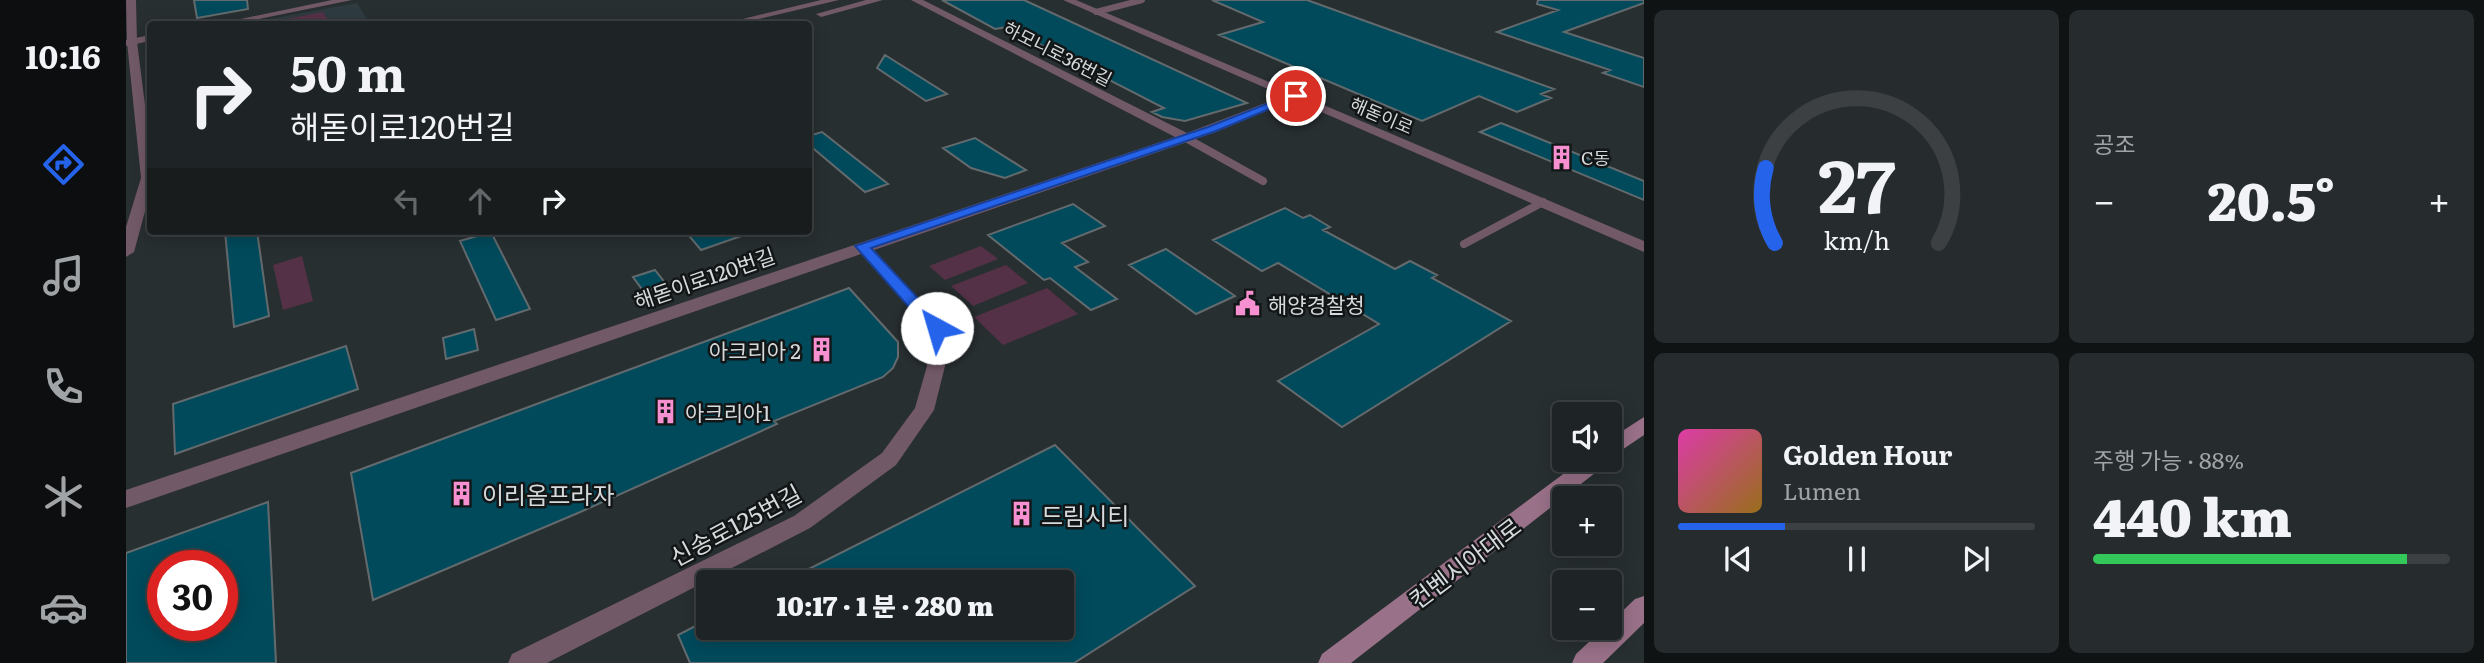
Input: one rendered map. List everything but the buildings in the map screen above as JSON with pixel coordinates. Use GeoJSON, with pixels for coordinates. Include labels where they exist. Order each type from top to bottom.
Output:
{"type":"FeatureCollection","features":[{"type":"Feature","properties":{"kind":"main road"},"geometry":{"type":"LineString","coordinates":[[1622,441],[1644,424]]}},
{"type":"Feature","properties":{"kind":"main road","name":"컨벤시아대로"},"geometry":{"type":"LineString","coordinates":[[1331,663],[1581,472]]}},
{"type":"Feature","properties":{"kind":"main road"},"geometry":{"type":"LineString","coordinates":[[1585,663],[1644,607]]}},
{"type":"Feature","properties":{"kind":"street"},"geometry":{"type":"LineString","coordinates":[[131,0],[129,43],[147,152]]}},
{"type":"Feature","properties":{"kind":"street"},"geometry":{"type":"LineString","coordinates":[[238,21],[346,0]]}},
{"type":"Feature","properties":{"kind":"street"},"geometry":{"type":"LineString","coordinates":[[740,21],[834,0]]}},
{"type":"Feature","properties":{"kind":"street"},"geometry":{"type":"LineString","coordinates":[[790,21],[878,0]]}},
{"type":"Feature","properties":{"kind":"street","name":"하모니로36번길"},"geometry":{"type":"LineString","coordinates":[[916,0],[1184,137]]}},
{"type":"Feature","properties":{"kind":"street","name":"해돋이로"},"geometry":{"type":"LineString","coordinates":[[1068,0],[1644,247]]}},
{"type":"Feature","properties":{"kind":"street"},"geometry":{"type":"LineString","coordinates":[[129,43],[147,39]]}},
{"type":"Feature","properties":{"kind":"street","name":"해돋이로120번길"},"geometry":{"type":"LineString","coordinates":[[126,499],[1184,137],[1296,96]]}},
{"type":"Feature","properties":{"kind":"street"},"geometry":{"type":"LineString","coordinates":[[126,251],[147,184]]}},
{"type":"Feature","properties":{"kind":"street","name":"신송로125번길"},"geometry":{"type":"LineString","coordinates":[[521,663],[802,522],[889,459],[924,410],[936,366],[937,328],[862,246]]}},
{"type":"Feature","properties":{"kind":"lane"},"geometry":{"type":"LineString","coordinates":[[1096,12],[1142,0]]}},
{"type":"Feature","properties":{"kind":"lane"},"geometry":{"type":"LineString","coordinates":[[1184,137],[1263,181]]}},
{"type":"Feature","properties":{"kind":"lane"},"geometry":{"type":"LineString","coordinates":[[1464,244],[1543,202]]}},
{"type":"Feature","properties":{"kind":"shaded area"},"geometry":{"type":"Polygon","coordinates":[[[357,3],[368,21],[258,21],[357,3]]]}},
{"type":"Feature","properties":{"kind":"shaded area"},"geometry":{"type":"Polygon","coordinates":[[[323,12],[329,21],[276,21],[323,12]]]}},
{"type":"Feature","properties":{"kind":"shaded area"},"geometry":{"type":"Polygon","coordinates":[[[981,246],[998,259],[945,280],[929,266],[981,246]]]}},
{"type":"Feature","properties":{"kind":"shaded area"},"geometry":{"type":"Polygon","coordinates":[[[302,256],[313,301],[283,310],[273,265],[302,256]]]}},
{"type":"Feature","properties":{"kind":"shaded area"},"geometry":{"type":"Polygon","coordinates":[[[1006,265],[1028,283],[973,306],[951,286],[1006,265]]]}},
{"type":"Feature","properties":{"kind":"shaded area"},"geometry":{"type":"Polygon","coordinates":[[[1047,288],[1078,314],[1003,345],[974,317],[1047,288]]]}},
{"type":"Feature","properties":{"kind":"place","name":"C동"},"geometry":{"type":"Point","coordinates":[1561,157]}},
{"type":"Feature","properties":{"kind":"place","name":"해양경찰청"},"geometry":{"type":"Point","coordinates":[1248,303]}},
{"type":"Feature","properties":{"kind":"place","name":"아크리아 2"},"geometry":{"type":"Point","coordinates":[821,349]}},
{"type":"Feature","properties":{"kind":"place","name":"아크리아1"},"geometry":{"type":"Point","coordinates":[665,411]}},
{"type":"Feature","properties":{"kind":"place","name":"이리옴프라자"},"geometry":{"type":"Point","coordinates":[462,493]}},
{"type":"Feature","properties":{"kind":"place","name":"드림시티"},"geometry":{"type":"Point","coordinates":[1021,514]}},
{"type":"Feature","properties":{"kind":"route"},"geometry":{"type":"LineString","coordinates":[[937,328],[862,246],[1212,129],[1296,96]]}}]}
